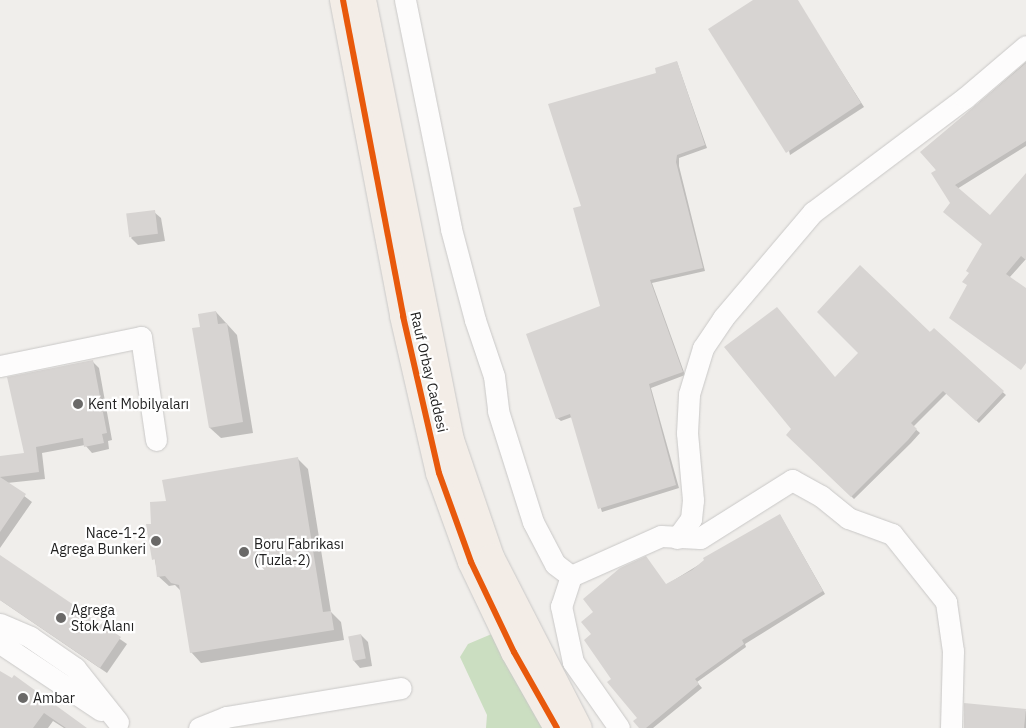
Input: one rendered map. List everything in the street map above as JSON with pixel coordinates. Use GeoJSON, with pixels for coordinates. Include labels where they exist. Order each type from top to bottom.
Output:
{"type":"FeatureCollection","features":[{"type":"Feature","properties":{"kind":"main road","name":"Rauf Orbay Caddesi"},"geometry":{"type":"LineString","coordinates":[[343,0],[404,316],[439,473],[475,569],[514,652],[557,728]]}},
{"type":"Feature","properties":{"kind":"main road","name":"Rauf Orbay Caddesi"},"geometry":{"type":"LineString","coordinates":[[363,0],[451,440],[491,558],[579,728]]}},
{"type":"Feature","properties":{"kind":"lane"},"geometry":{"type":"LineString","coordinates":[[405,0],[452,229],[475,320],[494,376],[498,411],[533,522],[555,564],[571,576]]}},
{"type":"Feature","properties":{"kind":"lane"},"geometry":{"type":"LineString","coordinates":[[677,538],[691,519],[693,500],[687,432],[689,394],[703,348],[724,318],[813,212],[965,98],[1026,46]]}},
{"type":"Feature","properties":{"kind":"lane"},"geometry":{"type":"LineString","coordinates":[[0,366],[141,337],[156,440]]}},
{"type":"Feature","properties":{"kind":"lane"},"geometry":{"type":"LineString","coordinates":[[619,728],[573,662],[561,606],[571,576],[661,536],[700,538],[792,480],[821,496],[848,518],[892,534],[946,602],[953,651],[951,728]]}},
{"type":"Feature","properties":{"kind":"lane"},"geometry":{"type":"LineString","coordinates":[[0,624],[30,637],[75,668],[123,725]]}},
{"type":"Feature","properties":{"kind":"lane"},"geometry":{"type":"LineString","coordinates":[[0,643],[123,725]]}},
{"type":"Feature","properties":{"kind":"lane"},"geometry":{"type":"LineString","coordinates":[[199,728],[226,717],[401,688]]}},
{"type":"Feature","properties":{"kind":"green space"},"geometry":{"type":"Polygon","coordinates":[[[494,633],[545,728],[486,728],[487,715],[460,657],[468,644],[494,633]]]}},
{"type":"Feature","properties":{"kind":"building"},"geometry":{"type":"Polygon","coordinates":[[[753,0],[798,0],[861,103],[786,153],[708,29],[753,0]]]}},
{"type":"Feature","properties":{"kind":"building"},"geometry":{"type":"Polygon","coordinates":[[[677,61],[705,145],[677,155],[676,162],[703,268],[650,280],[683,372],[649,384],[676,485],[598,509],[570,414],[556,419],[526,334],[600,306],[573,208],[581,206],[548,104],[656,73],[655,68],[677,61]]]}},
{"type":"Feature","properties":{"kind":"building"},"geometry":{"type":"Polygon","coordinates":[[[1026,63],[1026,141],[955,185],[990,215],[1026,173],[1026,260],[1021,256],[1006,274],[1026,288],[1026,363],[1021,370],[949,318],[967,285],[962,282],[969,273],[966,271],[982,244],[943,212],[950,203],[931,173],[936,170],[920,152],[1026,63]]]}},
{"type":"Feature","properties":{"kind":"building"},"geometry":{"type":"Polygon","coordinates":[[[155,210],[158,234],[129,237],[126,214],[155,210]]]}},
{"type":"Feature","properties":{"kind":"building"},"geometry":{"type":"Polygon","coordinates":[[[860,265],[930,332],[934,328],[1004,391],[976,421],[943,391],[911,423],[917,429],[908,440],[851,497],[786,435],[791,429],[724,347],[777,307],[835,377],[858,353],[817,312],[860,265]]]}},
{"type":"Feature","properties":{"kind":"building","name":"Kent Mobilyaları"},"geometry":{"type":"Polygon","coordinates":[[[216,311],[218,324],[227,323],[243,422],[209,428],[192,328],[200,327],[198,314],[216,311]]]}},
{"type":"Feature","properties":{"kind":"building","name":"Kent Mobilyaları"},"geometry":{"type":"Polygon","coordinates":[[[93,360],[107,433],[102,434],[104,443],[84,447],[83,438],[36,447],[39,472],[0,477],[0,456],[24,453],[7,377],[93,360]]]}},
{"type":"Feature","properties":{"kind":"building","name":"Boru Fabrikası (Tuzla-2)"},"geometry":{"type":"Polygon","coordinates":[[[298,457],[323,612],[331,611],[334,630],[190,653],[179,585],[171,583],[165,576],[157,577],[155,559],[152,560],[146,524],[151,524],[150,502],[166,501],[162,480],[298,457]]]}},
{"type":"Feature","properties":{"kind":"building"},"geometry":{"type":"Polygon","coordinates":[[[0,477],[26,494],[0,532],[0,477]]]}},
{"type":"Feature","properties":{"kind":"building"},"geometry":{"type":"Polygon","coordinates":[[[780,514],[823,591],[742,640],[744,644],[695,679],[699,684],[646,728],[639,728],[633,721],[637,718],[607,682],[611,679],[584,640],[591,634],[581,622],[593,612],[583,599],[620,568],[646,556],[666,584],[692,570],[704,560],[703,558],[780,514]]]}},
{"type":"Feature","properties":{"kind":"building","name":"Agrega Stok Alanı"},"geometry":{"type":"Polygon","coordinates":[[[0,555],[121,637],[100,668],[0,600],[0,555]]]}},
{"type":"Feature","properties":{"kind":"building"},"geometry":{"type":"Polygon","coordinates":[[[361,634],[366,659],[353,661],[348,636],[361,634]]]}},
{"type":"Feature","properties":{"kind":"building","name":"Ambar"},"geometry":{"type":"Polygon","coordinates":[[[0,671],[12,678],[14,675],[87,728],[66,728],[44,713],[33,728],[0,728],[0,671]]]}},
{"type":"Feature","properties":{"kind":"building"},"geometry":{"type":"Polygon","coordinates":[[[964,703],[1026,709],[1024,728],[964,728],[964,703]]]}},
{"type":"Feature","properties":{"kind":"cycle path"},"geometry":{"type":"LineString","coordinates":[[343,0],[403,316],[439,473],[471,562],[514,652],[557,728]]}},
{"type":"Feature","properties":{"kind":"place","name":"Kent Mobilyaları"},"geometry":{"type":"Point","coordinates":[78,404]}},
{"type":"Feature","properties":{"kind":"place","name":"Nace-1-2 Agrega Bunkeri"},"geometry":{"type":"Point","coordinates":[156,541]}},
{"type":"Feature","properties":{"kind":"place","name":"Boru Fabrikası (Tuzla-2)"},"geometry":{"type":"Point","coordinates":[244,552]}},
{"type":"Feature","properties":{"kind":"place","name":"Agrega Stok Alanı"},"geometry":{"type":"Point","coordinates":[61,618]}},
{"type":"Feature","properties":{"kind":"place","name":"Ambar"},"geometry":{"type":"Point","coordinates":[23,698]}}]}
